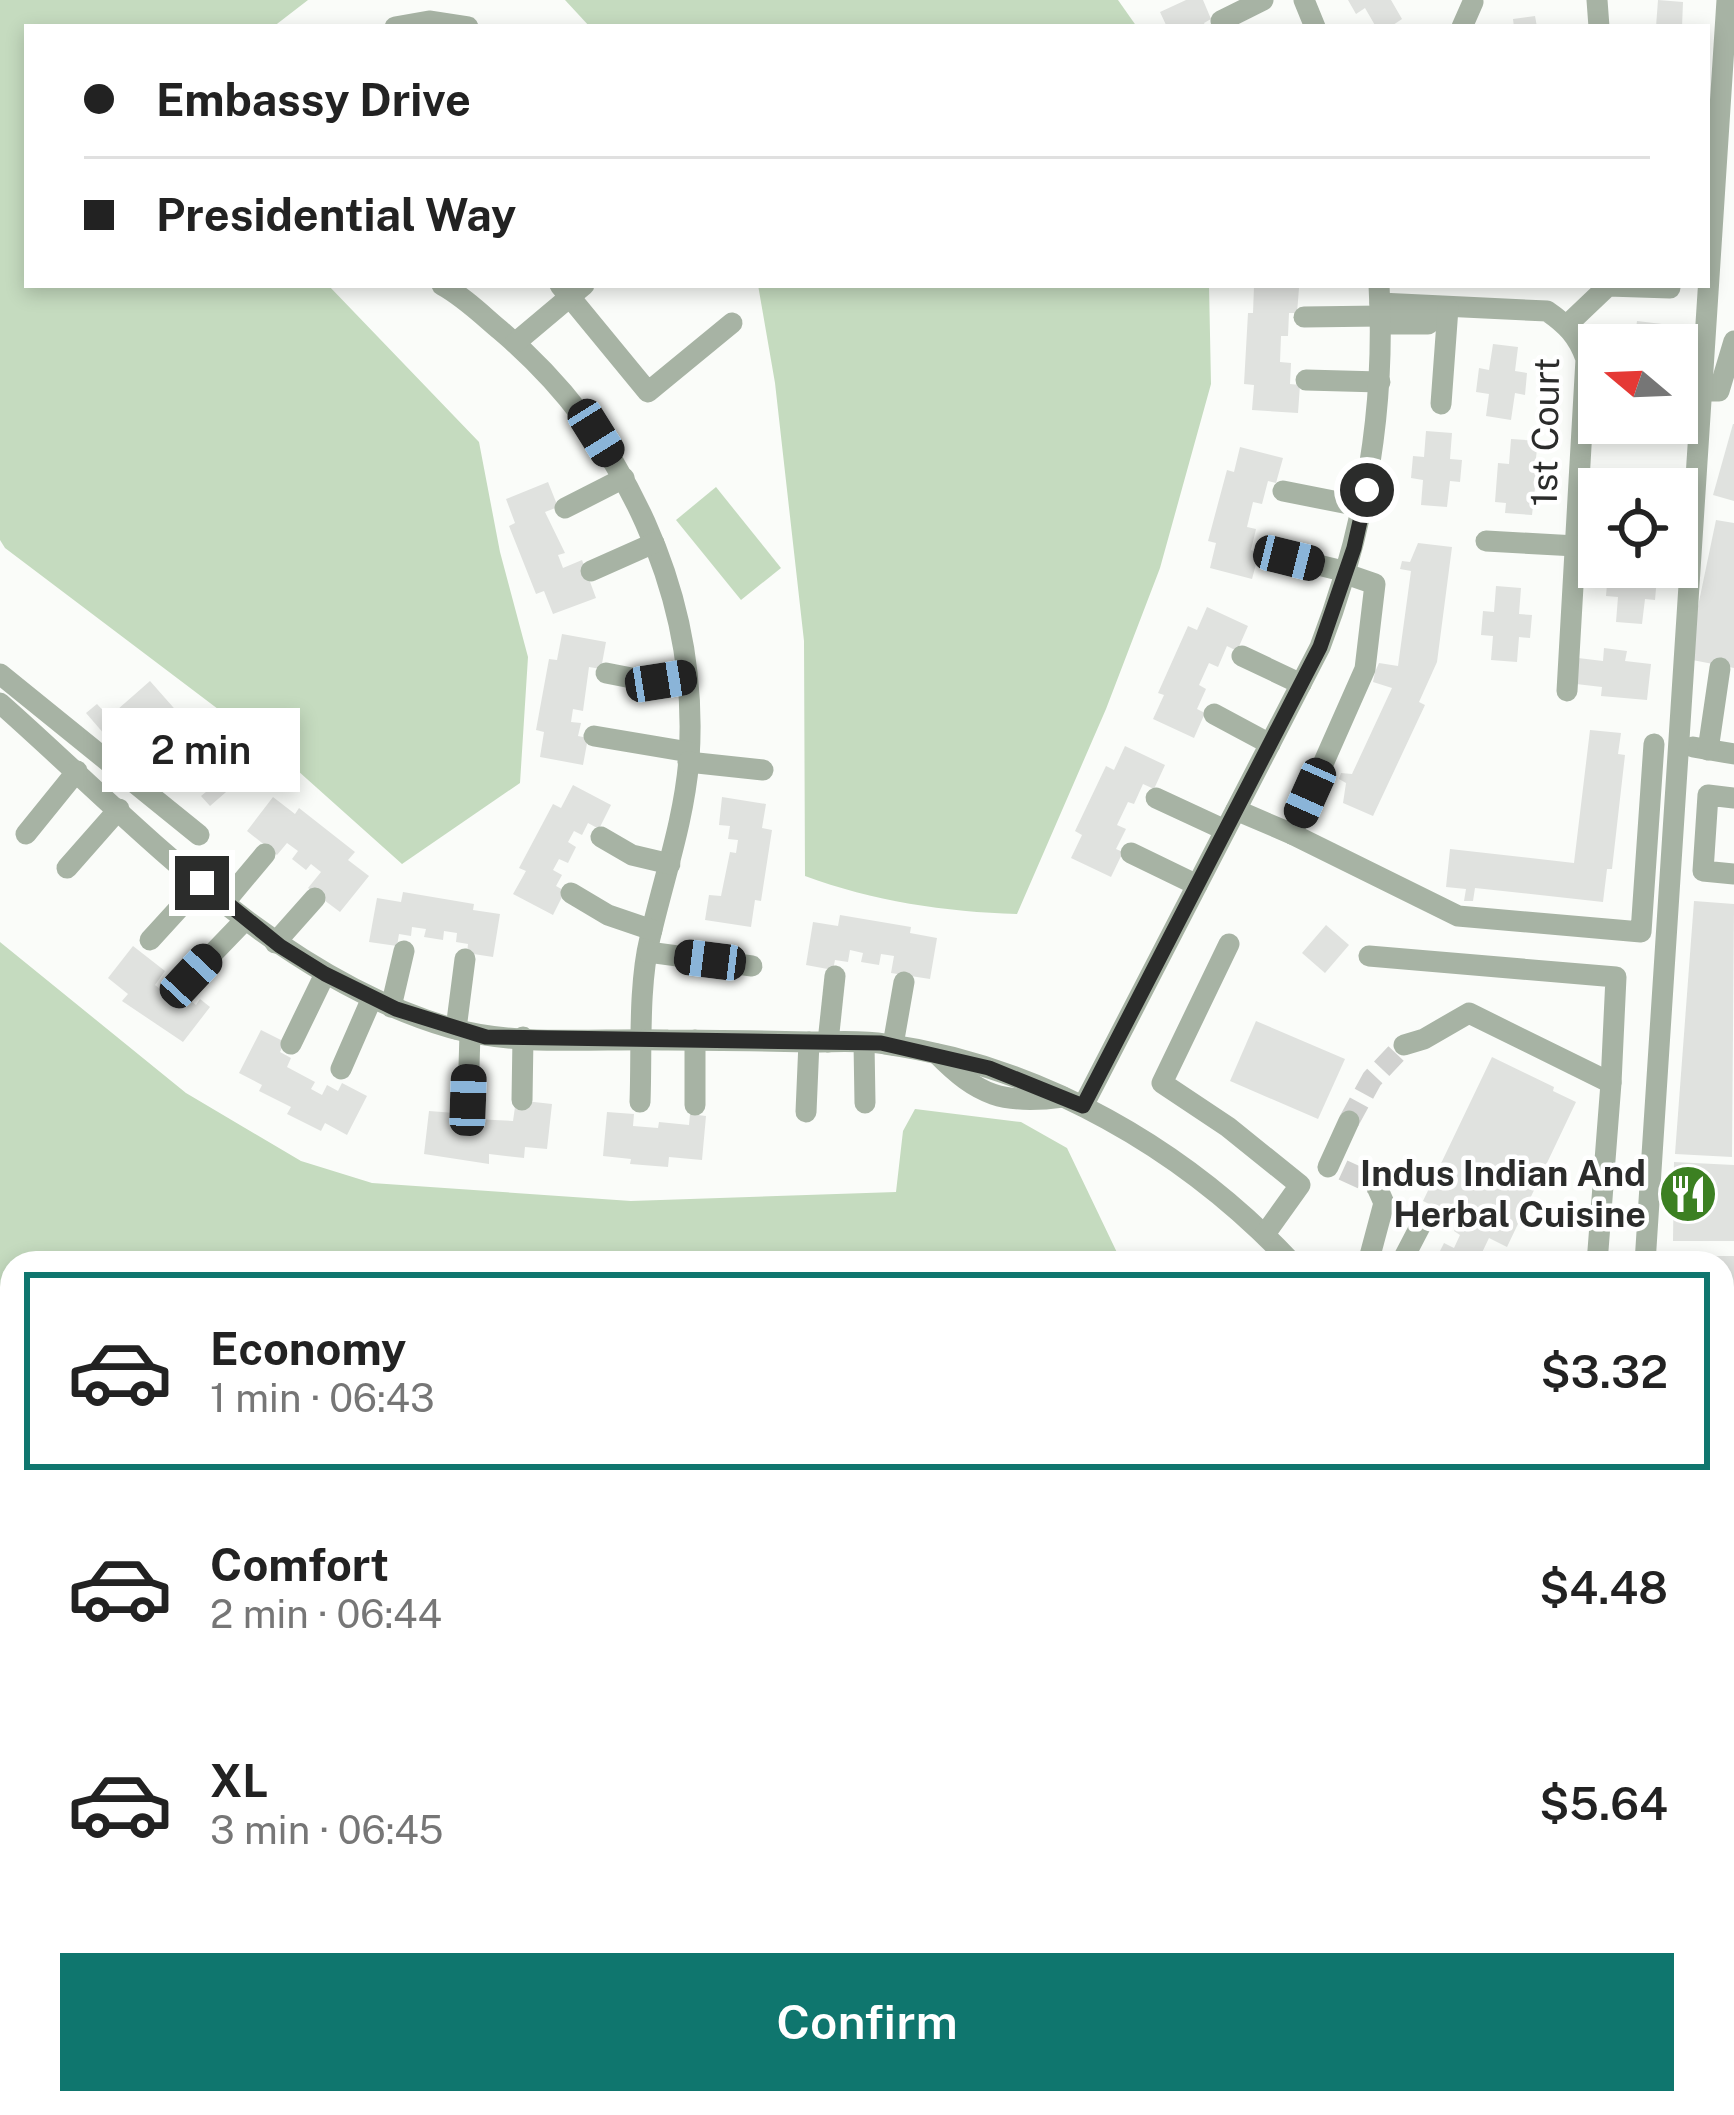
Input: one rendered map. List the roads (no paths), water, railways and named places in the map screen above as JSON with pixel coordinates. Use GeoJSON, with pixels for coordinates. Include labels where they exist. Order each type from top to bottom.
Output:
{"type":"FeatureCollection","features":[{"type":"Feature","properties":{"kind":"street"},"geometry":{"type":"LineString","coordinates":[[1221,21],[1264,0]]}},
{"type":"Feature","properties":{"kind":"street"},"geometry":{"type":"LineString","coordinates":[[1710,262],[1727,0]]}},
{"type":"Feature","properties":{"kind":"street"},"geometry":{"type":"LineString","coordinates":[[412,24],[448,24]]}},
{"type":"Feature","properties":{"kind":"street"},"geometry":{"type":"LineString","coordinates":[[446,288],[515,343],[574,404],[624,478],[654,543],[676,610],[687,677],[689,757],[685,802],[650,941],[640,1102]]}},
{"type":"Feature","properties":{"kind":"street"},"geometry":{"type":"LineString","coordinates":[[1567,325],[1607,288]]}},
{"type":"Feature","properties":{"kind":"street"},"geometry":{"type":"LineString","coordinates":[[1646,1251],[1708,288]]}},
{"type":"Feature","properties":{"kind":"street"},"geometry":{"type":"LineString","coordinates":[[515,343],[571,289],[648,392],[732,323]]}},
{"type":"Feature","properties":{"kind":"street","name":"1st Court"},"geometry":{"type":"LineString","coordinates":[[1304,316],[1380,304],[1448,308],[1497,295],[1546,311],[1567,325],[1586,359],[1587,468]]}},
{"type":"Feature","properties":{"kind":"street"},"geometry":{"type":"LineString","coordinates":[[1073,1102],[1197,885],[1320,647],[1364,507],[1380,382],[1380,304]]}},
{"type":"Feature","properties":{"kind":"street"},"geometry":{"type":"LineString","coordinates":[[1441,404],[1448,308]]}},
{"type":"Feature","properties":{"kind":"street"},"geometry":{"type":"LineString","coordinates":[[1701,391],[1719,391],[1734,337],[1706,324]]}},
{"type":"Feature","properties":{"kind":"street"},"geometry":{"type":"LineString","coordinates":[[1306,380],[1380,382]]}},
{"type":"Feature","properties":{"kind":"street"},"geometry":{"type":"LineString","coordinates":[[565,508],[624,478]]}},
{"type":"Feature","properties":{"kind":"street"},"geometry":{"type":"LineString","coordinates":[[1283,491],[1364,507]]}},
{"type":"Feature","properties":{"kind":"street"},"geometry":{"type":"LineString","coordinates":[[1486,541],[1576,545]]}},
{"type":"Feature","properties":{"kind":"street","name":"1st Court"},"geometry":{"type":"LineString","coordinates":[[1567,691],[1578,541]]}},
{"type":"Feature","properties":{"kind":"street"},"geometry":{"type":"LineString","coordinates":[[591,571],[654,543]]}},
{"type":"Feature","properties":{"kind":"street"},"geometry":{"type":"LineString","coordinates":[[1265,552],[1375,584],[1365,670],[1292,834]]}},
{"type":"Feature","properties":{"kind":"street"},"geometry":{"type":"LineString","coordinates":[[1242,656],[1301,684]]}},
{"type":"Feature","properties":{"kind":"street"},"geometry":{"type":"LineString","coordinates":[[1708,750],[1720,668]]}},
{"type":"Feature","properties":{"kind":"street"},"geometry":{"type":"LineString","coordinates":[[606,673],[652,682],[687,677]]}},
{"type":"Feature","properties":{"kind":"street"},"geometry":{"type":"LineString","coordinates":[[0,674],[199,835]]}},
{"type":"Feature","properties":{"kind":"street"},"geometry":{"type":"LineString","coordinates":[[0,703],[245,920],[325,974],[382,1002],[463,1031],[524,1037],[864,1042],[936,1054],[971,1052],[1044,1076],[1073,1102],[1169,1156],[1281,1251]]}},
{"type":"Feature","properties":{"kind":"street"},"geometry":{"type":"LineString","coordinates":[[1214,714],[1270,744]]}},
{"type":"Feature","properties":{"kind":"street"},"geometry":{"type":"LineString","coordinates":[[39,738],[59,720]]}},
{"type":"Feature","properties":{"kind":"street"},"geometry":{"type":"LineString","coordinates":[[594,736],[763,770]]}},
{"type":"Feature","properties":{"kind":"street"},"geometry":{"type":"LineString","coordinates":[[1236,809],[1458,916],[1641,932],[1654,744]]}},
{"type":"Feature","properties":{"kind":"street"},"geometry":{"type":"LineString","coordinates":[[1678,745],[1734,754]]}},
{"type":"Feature","properties":{"kind":"street"},"geometry":{"type":"LineString","coordinates":[[26,834],[76,771]]}},
{"type":"Feature","properties":{"kind":"street"},"geometry":{"type":"LineString","coordinates":[[1734,797],[1708,795],[1703,872],[1734,874]]}},
{"type":"Feature","properties":{"kind":"street"},"geometry":{"type":"LineString","coordinates":[[1156,798],[1226,830]]}},
{"type":"Feature","properties":{"kind":"street"},"geometry":{"type":"LineString","coordinates":[[67,868],[119,809]]}},
{"type":"Feature","properties":{"kind":"street"},"geometry":{"type":"LineString","coordinates":[[601,837],[632,855],[670,864]]}},
{"type":"Feature","properties":{"kind":"street"},"geometry":{"type":"LineString","coordinates":[[1131,853],[1197,885]]}},
{"type":"Feature","properties":{"kind":"street"},"geometry":{"type":"LineString","coordinates":[[224,903],[265,854]]}},
{"type":"Feature","properties":{"kind":"street"},"geometry":{"type":"LineString","coordinates":[[150,940],[202,883]]}},
{"type":"Feature","properties":{"kind":"street"},"geometry":{"type":"LineString","coordinates":[[571,893],[650,941],[752,966]]}},
{"type":"Feature","properties":{"kind":"street"},"geometry":{"type":"LineString","coordinates":[[275,943],[315,898]]}},
{"type":"Feature","properties":{"kind":"street"},"geometry":{"type":"LineString","coordinates":[[191,976],[245,920]]}},
{"type":"Feature","properties":{"kind":"street"},"geometry":{"type":"LineString","coordinates":[[1229,944],[1162,1083],[1228,1127],[1300,1185]]}},
{"type":"Feature","properties":{"kind":"street"},"geometry":{"type":"LineString","coordinates":[[341,1069],[382,1002],[404,951]]}},
{"type":"Feature","properties":{"kind":"street"},"geometry":{"type":"LineString","coordinates":[[1369,956],[1616,977],[1598,1251]]}},
{"type":"Feature","properties":{"kind":"street"},"geometry":{"type":"LineString","coordinates":[[465,959],[468,1100]]}},
{"type":"Feature","properties":{"kind":"street"},"geometry":{"type":"LineString","coordinates":[[291,1044],[325,974]]}},
{"type":"Feature","properties":{"kind":"street"},"geometry":{"type":"LineString","coordinates":[[806,1112],[835,976]]}},
{"type":"Feature","properties":{"kind":"street"},"geometry":{"type":"LineString","coordinates":[[892,1045],[904,982]]}},
{"type":"Feature","properties":{"kind":"street"},"geometry":{"type":"LineString","coordinates":[[1404,1045],[1469,1013],[1611,1083]]}},
{"type":"Feature","properties":{"kind":"street"},"geometry":{"type":"LineString","coordinates":[[522,1100],[524,1037]]}},
{"type":"Feature","properties":{"kind":"street"},"geometry":{"type":"LineString","coordinates":[[694,1105],[695,1040]]}},
{"type":"Feature","properties":{"kind":"street"},"geometry":{"type":"LineString","coordinates":[[864,1042],[865,1102]]}},
{"type":"Feature","properties":{"kind":"street"},"geometry":{"type":"LineString","coordinates":[[936,1054],[966,1084],[1022,1102],[1073,1102]]}},
{"type":"Feature","properties":{"kind":"street"},"geometry":{"type":"LineString","coordinates":[[1265,1234],[1300,1185],[1335,1169],[1349,1121]]}},
{"type":"Feature","properties":{"kind":"street"},"geometry":{"type":"LineString","coordinates":[[1371,1251],[1384,1202],[1376,1185]]}},
{"type":"Feature","properties":{"kind":"street"},"geometry":{"type":"LineString","coordinates":[[1407,1251],[1425,1217]]}},
{"type":"Feature","properties":{"kind":"tunnel"},"geometry":{"type":"LineString","coordinates":[[1349,1121],[1372,1079],[1404,1045]]}},
{"type":"Feature","properties":{"kind":"tunnel"},"geometry":{"type":"LineString","coordinates":[[1343,1170],[1376,1185]]}},
{"type":"Feature","properties":{"kind":"place","name":"Indus Indian And Herbal Cuisine"},"geometry":{"type":"Point","coordinates":[1688,1194]}}]}
